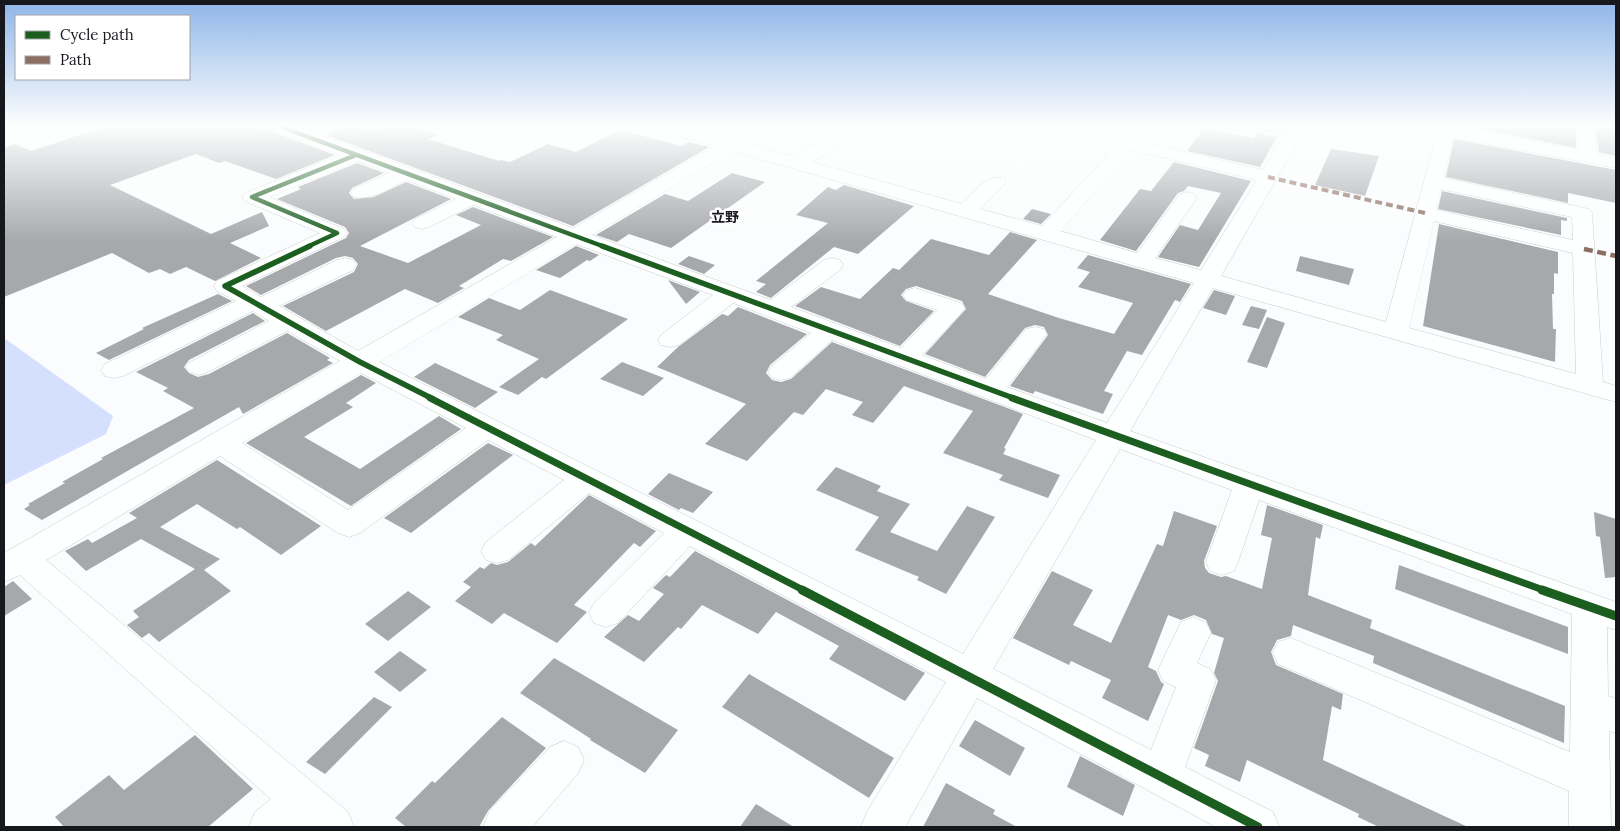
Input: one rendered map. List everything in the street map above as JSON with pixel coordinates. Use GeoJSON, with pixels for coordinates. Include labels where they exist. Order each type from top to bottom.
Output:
{"type":"FeatureCollection","features":[{"type":"Feature","properties":{"kind":"street"},"geometry":{"type":"LineString","coordinates":[[334,164],[252,197],[337,233],[225,286],[360,362],[968,675],[1258,827]]}},
{"type":"Feature","properties":{"kind":"street"},"geometry":{"type":"LineString","coordinates":[[380,164],[991,390],[1603,611],[1603,711],[1590,780],[1590,827]]}},
{"type":"Feature","properties":{"kind":"street"},"geometry":{"type":"LineString","coordinates":[[333,827],[13,563],[699,164]]}},
{"type":"Feature","properties":{"kind":"street"},"geometry":{"type":"LineString","coordinates":[[796,164],[1616,394]]}},
{"type":"Feature","properties":{"kind":"street"},"geometry":{"type":"LineString","coordinates":[[1046,234],[1110,164]]}},
{"type":"Feature","properties":{"kind":"street"},"geometry":{"type":"LineString","coordinates":[[1212,164],[1268,177]]}},
{"type":"Feature","properties":{"kind":"street"},"geometry":{"type":"LineString","coordinates":[[882,827],[968,675],[1115,435],[1276,164]]}},
{"type":"Feature","properties":{"kind":"street"},"geometry":{"type":"LineString","coordinates":[[1396,332],[1437,164]]}},
{"type":"Feature","properties":{"kind":"street"},"geometry":{"type":"LineString","coordinates":[[361,193],[406,173]]}},
{"type":"Feature","properties":{"kind":"street"},"geometry":{"type":"LineString","coordinates":[[1433,181],[1582,213],[1590,387]]}},
{"type":"Feature","properties":{"kind":"street"},"geometry":{"type":"LineString","coordinates":[[966,212],[996,182]]}},
{"type":"Feature","properties":{"kind":"street"},"geometry":{"type":"LineString","coordinates":[[422,223],[474,197]]}},
{"type":"Feature","properties":{"kind":"street"},"geometry":{"type":"LineString","coordinates":[[1142,261],[1187,198]]}},
{"type":"Feature","properties":{"kind":"street"},"geometry":{"type":"LineString","coordinates":[[1425,213],[1584,249]]}},
{"type":"Feature","properties":{"kind":"street"},"geometry":{"type":"LineString","coordinates":[[114,370],[345,265]]}},
{"type":"Feature","properties":{"kind":"street"},"geometry":{"type":"LineString","coordinates":[[774,309],[832,265]]}},
{"type":"Feature","properties":{"kind":"street"},"geometry":{"type":"LineString","coordinates":[[670,340],[731,293]]}},
{"type":"Feature","properties":{"kind":"street"},"geometry":{"type":"LineString","coordinates":[[905,358],[953,308],[915,295]]}},
{"type":"Feature","properties":{"kind":"street"},"geometry":{"type":"LineString","coordinates":[[199,367],[287,321]]}},
{"type":"Feature","properties":{"kind":"street"},"geometry":{"type":"LineString","coordinates":[[782,372],[829,330]]}},
{"type":"Feature","properties":{"kind":"street"},"geometry":{"type":"LineString","coordinates":[[991,390],[1035,334]]}},
{"type":"Feature","properties":{"kind":"street"},"geometry":{"type":"LineString","coordinates":[[220,443],[349,525],[486,426]]}},
{"type":"Feature","properties":{"kind":"street"},"geometry":{"type":"LineString","coordinates":[[497,551],[587,478]]}},
{"type":"Feature","properties":{"kind":"street"},"geometry":{"type":"LineString","coordinates":[[1222,562],[1249,484]]}},
{"type":"Feature","properties":{"kind":"street"},"geometry":{"type":"LineString","coordinates":[[606,613],[686,530]]}},
{"type":"Feature","properties":{"kind":"street"},"geometry":{"type":"LineString","coordinates":[[1161,776],[1197,680],[1176,670],[1193,632]]}},
{"type":"Feature","properties":{"kind":"street"},"geometry":{"type":"LineString","coordinates":[[1291,653],[1590,780]]}},
{"type":"Feature","properties":{"kind":"street"},"geometry":{"type":"LineString","coordinates":[[504,827],[564,760]]}},
{"type":"Feature","properties":{"kind":"street"},"geometry":{"type":"LineString","coordinates":[[270,827],[302,800]]}},
{"type":"Feature","properties":{"kind":"shaded area"},"geometry":{"type":"Polygon","coordinates":[[[4,338],[113,416],[106,434],[4,485],[4,338]]]}},
{"type":"Feature","properties":{"kind":"building"},"geometry":{"type":"Polygon","coordinates":[[[4,164],[169,164],[110,185],[211,234],[262,212],[269,226],[230,243],[261,258],[215,281],[186,267],[170,274],[160,269],[149,273],[112,253],[4,297],[4,164]]]}},
{"type":"Feature","properties":{"kind":"building"},"geometry":{"type":"Polygon","coordinates":[[[233,164],[313,164],[276,179],[233,164]]]}},
{"type":"Feature","properties":{"kind":"building"},"geometry":{"type":"Polygon","coordinates":[[[359,164],[384,173],[352,188],[349,193],[354,199],[374,197],[406,182],[451,199],[360,246],[408,263],[481,225],[456,215],[473,207],[553,237],[511,261],[503,259],[459,286],[464,288],[438,303],[405,289],[326,331],[283,306],[354,272],[358,264],[353,258],[345,256],[336,258],[261,295],[246,286],[346,238],[349,233],[345,227],[277,199],[301,189],[298,187],[359,164]]]}},
{"type":"Feature","properties":{"kind":"building"},"geometry":{"type":"Polygon","coordinates":[[[404,164],[680,164],[573,226],[404,164]]]}},
{"type":"Feature","properties":{"kind":"building"},"geometry":{"type":"Polygon","coordinates":[[[1173,164],[1181,164],[1251,181],[1199,267],[1158,257],[1180,225],[1198,230],[1221,193],[1188,186],[1184,191],[1178,193],[1136,251],[1100,240],[1140,189],[1151,191],[1173,164]]]}},
{"type":"Feature","properties":{"kind":"building"},"geometry":{"type":"Polygon","coordinates":[[[1245,164],[1262,164],[1260,167],[1245,164]]]}},
{"type":"Feature","properties":{"kind":"building"},"geometry":{"type":"Polygon","coordinates":[[[1324,164],[1376,164],[1365,196],[1315,185],[1324,164]]]}},
{"type":"Feature","properties":{"kind":"building"},"geometry":{"type":"Polygon","coordinates":[[[1449,164],[1583,164],[1616,170],[1616,203],[1568,193],[1568,203],[1446,177],[1449,164]]]}},
{"type":"Feature","properties":{"kind":"building"},"geometry":{"type":"Polygon","coordinates":[[[732,173],[765,182],[671,248],[629,234],[617,242],[596,235],[665,194],[688,201],[732,173]]]}},
{"type":"Feature","properties":{"kind":"building"},"geometry":{"type":"Polygon","coordinates":[[[844,185],[914,206],[858,254],[834,247],[771,298],[756,292],[766,284],[756,281],[828,223],[796,215],[828,187],[836,190],[844,185]]]}},
{"type":"Feature","properties":{"kind":"building"},"geometry":{"type":"Polygon","coordinates":[[[1442,191],[1567,218],[1567,221],[1561,220],[1561,235],[1438,209],[1442,191]]]}},
{"type":"Feature","properties":{"kind":"building"},"geometry":{"type":"Polygon","coordinates":[[[1032,209],[1051,214],[1041,224],[1023,219],[1032,209]]]}},
{"type":"Feature","properties":{"kind":"building"},"geometry":{"type":"Polygon","coordinates":[[[1439,224],[1558,252],[1558,274],[1554,273],[1554,294],[1552,294],[1553,329],[1556,329],[1555,362],[1423,326],[1439,224]]]}},
{"type":"Feature","properties":{"kind":"building"},"geometry":{"type":"Polygon","coordinates":[[[1010,232],[1037,240],[988,294],[1114,334],[1133,303],[1078,287],[1090,272],[1077,268],[1088,255],[1191,284],[1180,302],[1175,300],[1142,355],[1127,351],[1104,391],[1113,394],[1103,414],[1035,391],[1033,394],[1010,386],[1048,335],[1044,327],[1035,325],[1025,328],[985,377],[925,354],[966,309],[962,301],[916,286],[906,289],[901,295],[906,301],[934,311],[900,346],[795,306],[821,287],[860,299],[893,268],[899,270],[931,239],[989,255],[1010,232]]]}},
{"type":"Feature","properties":{"kind":"building"},"geometry":{"type":"Polygon","coordinates":[[[576,246],[599,255],[590,261],[587,260],[560,278],[536,270],[576,246]]]}},
{"type":"Feature","properties":{"kind":"building"},"geometry":{"type":"Polygon","coordinates":[[[689,256],[715,265],[704,274],[678,264],[689,256]]]}},
{"type":"Feature","properties":{"kind":"building"},"geometry":{"type":"Polygon","coordinates":[[[1300,256],[1354,269],[1349,285],[1296,271],[1300,256]]]}},
{"type":"Feature","properties":{"kind":"building"},"geometry":{"type":"Polygon","coordinates":[[[668,280],[700,292],[686,304],[668,280]]]}},
{"type":"Feature","properties":{"kind":"building"},"geometry":{"type":"Polygon","coordinates":[[[550,290],[628,319],[546,379],[542,377],[518,395],[499,387],[539,359],[496,340],[503,335],[458,317],[489,298],[520,310],[550,290]]]}},
{"type":"Feature","properties":{"kind":"building"},"geometry":{"type":"Polygon","coordinates":[[[1214,290],[1235,296],[1226,315],[1203,308],[1214,290]]]}},
{"type":"Feature","properties":{"kind":"building"},"geometry":{"type":"Polygon","coordinates":[[[218,294],[232,301],[109,360],[96,353],[144,329],[142,328],[218,294]]]}},
{"type":"Feature","properties":{"kind":"building"},"geometry":{"type":"Polygon","coordinates":[[[1251,306],[1267,310],[1259,329],[1242,325],[1251,306]]]}},
{"type":"Feature","properties":{"kind":"building"},"geometry":{"type":"Polygon","coordinates":[[[738,307],[807,334],[770,365],[766,373],[772,380],[781,382],[791,379],[832,342],[1023,414],[1004,448],[1006,449],[1003,454],[1060,475],[1048,498],[999,480],[1003,475],[943,453],[973,411],[904,386],[873,423],[852,415],[863,402],[826,389],[803,415],[794,412],[747,461],[705,444],[746,404],[657,367],[678,347],[722,314],[728,316],[738,307]]]}},
{"type":"Feature","properties":{"kind":"building"},"geometry":{"type":"Polygon","coordinates":[[[253,313],[265,321],[189,360],[184,367],[189,373],[198,377],[209,374],[287,333],[330,358],[327,360],[333,363],[243,414],[239,407],[42,520],[24,509],[30,505],[28,504],[65,483],[62,482],[103,459],[101,458],[194,408],[163,391],[168,388],[136,372],[253,313]]]}},
{"type":"Feature","properties":{"kind":"building"},"geometry":{"type":"Polygon","coordinates":[[[1267,317],[1285,323],[1267,368],[1247,362],[1267,317]]]}},
{"type":"Feature","properties":{"kind":"building"},"geometry":{"type":"Polygon","coordinates":[[[622,362],[664,378],[643,396],[600,379],[622,362]]]}},
{"type":"Feature","properties":{"kind":"building"},"geometry":{"type":"Polygon","coordinates":[[[435,363],[498,392],[475,408],[414,377],[435,363]]]}},
{"type":"Feature","properties":{"kind":"building"},"geometry":{"type":"Polygon","coordinates":[[[361,375],[376,383],[346,403],[353,407],[304,437],[360,469],[439,416],[461,429],[351,506],[246,443],[361,375]]]}},
{"type":"Feature","properties":{"kind":"building"},"geometry":{"type":"Polygon","coordinates":[[[488,443],[513,455],[411,533],[384,518],[488,443]]]}},
{"type":"Feature","properties":{"kind":"building"},"geometry":{"type":"Polygon","coordinates":[[[217,460],[321,526],[281,555],[240,527],[237,529],[197,504],[160,527],[220,559],[204,570],[231,591],[159,642],[149,633],[142,638],[127,625],[139,617],[133,611],[195,569],[141,539],[86,571],[65,551],[88,539],[92,543],[137,518],[129,513],[217,460]]]}},
{"type":"Feature","properties":{"kind":"building"},"geometry":{"type":"Polygon","coordinates":[[[836,467],[881,486],[877,491],[910,504],[890,532],[937,551],[967,506],[995,517],[946,594],[917,580],[919,577],[855,550],[879,517],[816,490],[836,467]]]}},
{"type":"Feature","properties":{"kind":"building"},"geometry":{"type":"Polygon","coordinates":[[[669,473],[713,492],[693,513],[681,508],[679,510],[648,494],[669,473]]]}},
{"type":"Feature","properties":{"kind":"building"},"geometry":{"type":"Polygon","coordinates":[[[589,495],[656,531],[640,547],[634,543],[574,605],[587,612],[557,643],[504,613],[492,624],[455,601],[471,587],[463,582],[480,567],[484,569],[491,563],[497,565],[508,562],[531,543],[535,546],[589,495]]]}},
{"type":"Feature","properties":{"kind":"building"},"geometry":{"type":"Polygon","coordinates":[[[1267,505],[1323,525],[1320,539],[1316,537],[1308,595],[1372,620],[1370,628],[1565,706],[1564,743],[1373,663],[1374,656],[1293,625],[1291,636],[1277,640],[1271,652],[1276,665],[1343,694],[1341,710],[1332,706],[1323,760],[1468,827],[1379,827],[1358,817],[1359,814],[1247,760],[1240,782],[1205,766],[1209,755],[1194,748],[1218,681],[1214,673],[1224,638],[1212,634],[1206,620],[1194,615],[1181,620],[1168,615],[1148,667],[1156,671],[1161,682],[1164,684],[1148,721],[1102,698],[1111,680],[1071,661],[1069,665],[1013,638],[1052,571],[1093,590],[1073,625],[1111,643],[1157,544],[1163,546],[1174,511],[1217,526],[1204,561],[1205,568],[1209,573],[1221,577],[1226,576],[1262,589],[1272,538],[1261,535],[1267,505]]]}},
{"type":"Feature","properties":{"kind":"building"},"geometry":{"type":"Polygon","coordinates":[[[1594,512],[1616,519],[1616,577],[1605,578],[1600,537],[1596,536],[1594,512]]]}},
{"type":"Feature","properties":{"kind":"building"},"geometry":{"type":"Polygon","coordinates":[[[695,551],[925,673],[905,701],[829,659],[839,646],[776,612],[758,634],[702,605],[681,629],[678,627],[644,662],[604,637],[628,615],[639,621],[664,594],[653,588],[666,575],[670,577],[695,551]]]}},
{"type":"Feature","properties":{"kind":"building"},"geometry":{"type":"Polygon","coordinates":[[[1399,565],[1568,627],[1568,654],[1395,589],[1399,565]]]}},
{"type":"Feature","properties":{"kind":"building"},"geometry":{"type":"Polygon","coordinates":[[[13,581],[32,599],[4,616],[4,587],[13,581]]]}},
{"type":"Feature","properties":{"kind":"building"},"geometry":{"type":"Polygon","coordinates":[[[408,591],[431,607],[388,641],[365,624],[408,591]]]}},
{"type":"Feature","properties":{"kind":"building"},"geometry":{"type":"Polygon","coordinates":[[[400,651],[427,670],[400,692],[374,672],[400,651]]]}},
{"type":"Feature","properties":{"kind":"building"},"geometry":{"type":"Polygon","coordinates":[[[554,658],[678,730],[645,773],[590,740],[520,693],[554,658]]]}},
{"type":"Feature","properties":{"kind":"building"},"geometry":{"type":"Polygon","coordinates":[[[749,674],[894,758],[869,798],[722,707],[749,674]]]}},
{"type":"Feature","properties":{"kind":"building"},"geometry":{"type":"Polygon","coordinates":[[[374,697],[392,707],[325,774],[306,762],[374,697]]]}},
{"type":"Feature","properties":{"kind":"building"},"geometry":{"type":"Polygon","coordinates":[[[502,717],[546,748],[488,811],[479,827],[406,827],[395,818],[432,781],[435,783],[502,717]]]}},
{"type":"Feature","properties":{"kind":"building"},"geometry":{"type":"Polygon","coordinates":[[[975,720],[1025,748],[1010,776],[959,746],[975,720]]]}},
{"type":"Feature","properties":{"kind":"building"},"geometry":{"type":"Polygon","coordinates":[[[195,735],[253,789],[208,827],[64,827],[55,817],[109,775],[124,790],[195,735]]]}},
{"type":"Feature","properties":{"kind":"building"},"geometry":{"type":"Polygon","coordinates":[[[1080,756],[1135,785],[1123,816],[1067,787],[1080,756]]]}},
{"type":"Feature","properties":{"kind":"building"},"geometry":{"type":"Polygon","coordinates":[[[946,783],[995,810],[993,814],[1017,827],[923,827],[946,783]]]}},
{"type":"Feature","properties":{"kind":"building"},"geometry":{"type":"Polygon","coordinates":[[[756,804],[794,827],[740,827],[756,804]]]}},
{"type":"Feature","properties":{"kind":"marked path"},"geometry":{"type":"LineString","coordinates":[[1268,177],[1425,213]]}},
{"type":"Feature","properties":{"kind":"marked path"},"geometry":{"type":"LineString","coordinates":[[1584,249],[1616,256]]}},
{"type":"Feature","properties":{"kind":"cycle path"},"geometry":{"type":"LineString","coordinates":[[334,164],[252,197],[337,233],[225,286],[360,362],[1042,713],[1258,827]]}},
{"type":"Feature","properties":{"kind":"cycle path"},"geometry":{"type":"LineString","coordinates":[[381,164],[1168,456],[1616,616]]}},
{"type":"Feature","properties":{"kind":"district","name":"立野"},"geometry":{"type":"Point","coordinates":[725,217]}}]}
